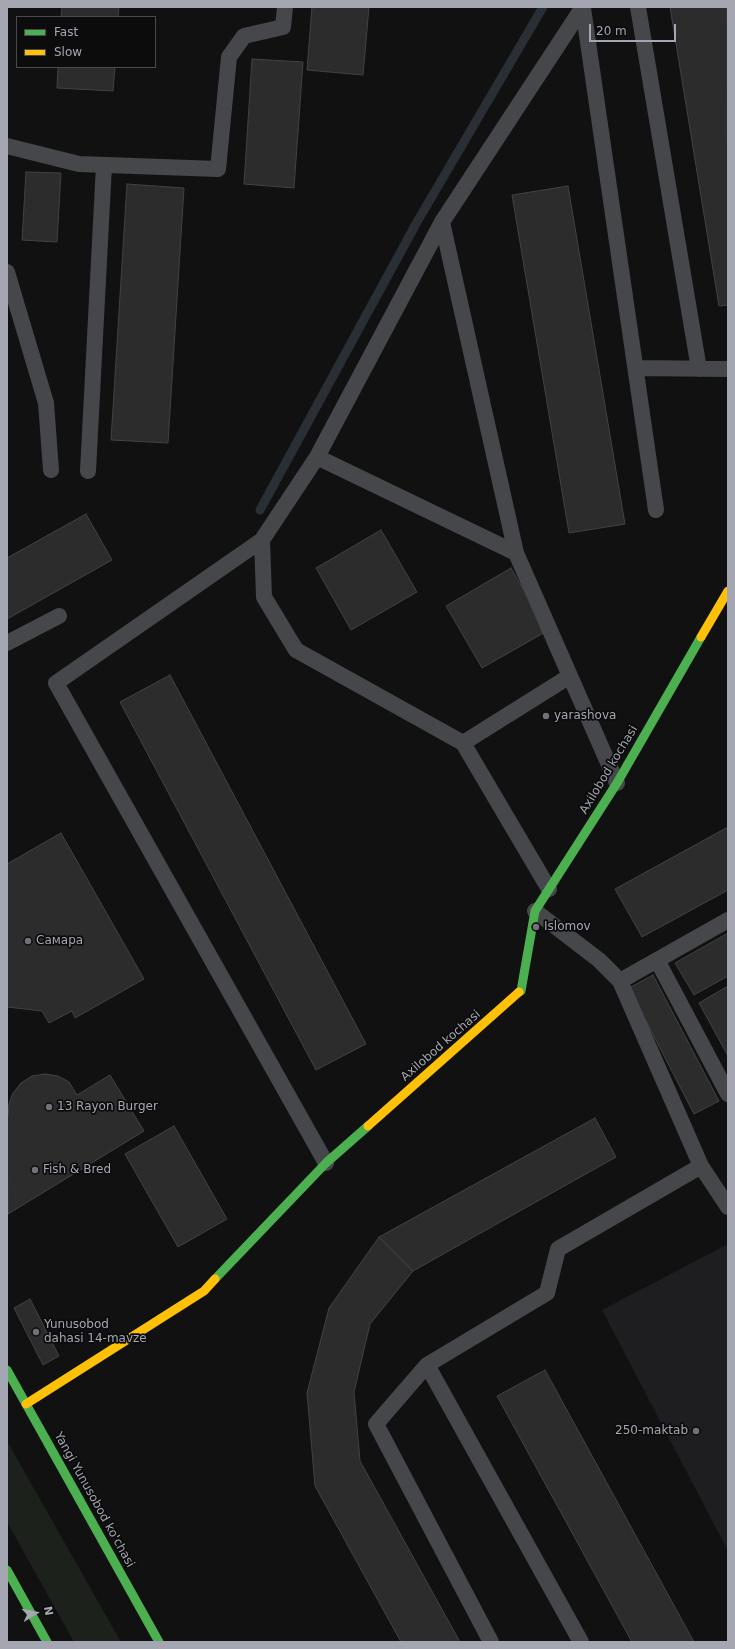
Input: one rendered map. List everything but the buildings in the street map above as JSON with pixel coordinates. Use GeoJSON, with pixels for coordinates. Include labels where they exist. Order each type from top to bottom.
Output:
{"type":"FeatureCollection","features":[{"type":"Feature","properties":{"kind":"street","name":"Axilobod kochasi"},"geometry":{"type":"LineString","coordinates":[[26,1404],[204,1291],[326,1163],[520,991],[535,911],[617,783],[728,591]]}},
{"type":"Feature","properties":{"kind":"street","name":"Yangi Yunusobod ko'chasi"},"geometry":{"type":"LineString","coordinates":[[7,1370],[159,1642]]}},
{"type":"Feature","properties":{"kind":"street"},"geometry":{"type":"LineString","coordinates":[[7,1570],[47,1642]]}},
{"type":"Feature","properties":{"kind":"lane"},"geometry":{"type":"LineString","coordinates":[[7,146],[80,164],[218,169],[229,57],[244,36],[283,27],[285,7]]}},
{"type":"Feature","properties":{"kind":"lane"},"geometry":{"type":"LineString","coordinates":[[326,1163],[56,683],[262,540],[317,457],[442,222],[583,7]]}},
{"type":"Feature","properties":{"kind":"lane"},"geometry":{"type":"LineString","coordinates":[[583,7],[656,510]]}},
{"type":"Feature","properties":{"kind":"lane"},"geometry":{"type":"LineString","coordinates":[[638,7],[699,369]]}},
{"type":"Feature","properties":{"kind":"lane"},"geometry":{"type":"LineString","coordinates":[[88,471],[104,165]]}},
{"type":"Feature","properties":{"kind":"lane"},"geometry":{"type":"LineString","coordinates":[[442,222],[516,553],[617,783]]}},
{"type":"Feature","properties":{"kind":"lane"},"geometry":{"type":"LineString","coordinates":[[7,272],[46,403],[51,470]]}},
{"type":"Feature","properties":{"kind":"lane"},"geometry":{"type":"LineString","coordinates":[[636,368],[728,369]]}},
{"type":"Feature","properties":{"kind":"lane"},"geometry":{"type":"LineString","coordinates":[[317,457],[516,553]]}},
{"type":"Feature","properties":{"kind":"lane"},"geometry":{"type":"LineString","coordinates":[[262,540],[264,597],[296,650],[462,743],[549,888]]}},
{"type":"Feature","properties":{"kind":"lane"},"geometry":{"type":"LineString","coordinates":[[7,643],[58,616]]}},
{"type":"Feature","properties":{"kind":"lane"},"geometry":{"type":"LineString","coordinates":[[462,743],[570,676]]}},
{"type":"Feature","properties":{"kind":"lane"},"geometry":{"type":"LineString","coordinates":[[535,911],[599,960],[620,981],[701,1166],[728,1206]]}},
{"type":"Feature","properties":{"kind":"lane"},"geometry":{"type":"LineString","coordinates":[[620,981],[728,920]]}},
{"type":"Feature","properties":{"kind":"lane"},"geometry":{"type":"LineString","coordinates":[[657,960],[728,1094]]}},
{"type":"Feature","properties":{"kind":"lane"},"geometry":{"type":"LineString","coordinates":[[491,1642],[376,1424],[427,1364],[547,1293],[558,1249],[701,1166]]}},
{"type":"Feature","properties":{"kind":"lane"},"geometry":{"type":"LineString","coordinates":[[427,1364],[581,1642]]}},
{"type":"Feature","properties":{"kind":"shaded area","name":"250-maktab"},"geometry":{"type":"Polygon","coordinates":[[[728,1244],[728,1551],[602,1310],[728,1244]]]}},
{"type":"Feature","properties":{"kind":"shaded area"},"geometry":{"type":"Polygon","coordinates":[[[7,1441],[121,1642],[74,1642],[7,1522],[7,1441]]]}},
{"type":"Feature","properties":{"kind":"waterway"},"geometry":{"type":"LineString","coordinates":[[260,510],[417,222],[543,7]]}},
{"type":"Feature","properties":{"kind":"traffic: fast"},"geometry":{"type":"LineString","coordinates":[[519,992],[521,991],[535,911],[617,783],[701,637]]}},
{"type":"Feature","properties":{"kind":"traffic: fast"},"geometry":{"type":"LineString","coordinates":[[215,1279],[326,1163],[368,1126]]}},
{"type":"Feature","properties":{"kind":"traffic: fast"},"geometry":{"type":"LineString","coordinates":[[7,1370],[159,1642]]}},
{"type":"Feature","properties":{"kind":"traffic: fast"},"geometry":{"type":"LineString","coordinates":[[7,1570],[47,1642]]}},
{"type":"Feature","properties":{"kind":"traffic: slow"},"geometry":{"type":"LineString","coordinates":[[701,637],[728,591]]}},
{"type":"Feature","properties":{"kind":"traffic: slow"},"geometry":{"type":"LineString","coordinates":[[368,1126],[519,992]]}},
{"type":"Feature","properties":{"kind":"traffic: slow"},"geometry":{"type":"LineString","coordinates":[[26,1404],[204,1291],[215,1279]]}},
{"type":"Feature","properties":{"kind":"place","name":"yarashova"},"geometry":{"type":"Point","coordinates":[546,716]}},
{"type":"Feature","properties":{"kind":"place","name":"Islomov"},"geometry":{"type":"Point","coordinates":[536,927]}},
{"type":"Feature","properties":{"kind":"place","name":"Самара"},"geometry":{"type":"Point","coordinates":[28,941]}},
{"type":"Feature","properties":{"kind":"place","name":"13 Rayon Burger"},"geometry":{"type":"Point","coordinates":[49,1107]}},
{"type":"Feature","properties":{"kind":"place","name":"Fish & Bred"},"geometry":{"type":"Point","coordinates":[35,1170]}},
{"type":"Feature","properties":{"kind":"place","name":"Yunusobod dahasi 14-mavze"},"geometry":{"type":"Point","coordinates":[36,1332]}},
{"type":"Feature","properties":{"kind":"place","name":"250-maktab"},"geometry":{"type":"Point","coordinates":[696,1431]}}]}
